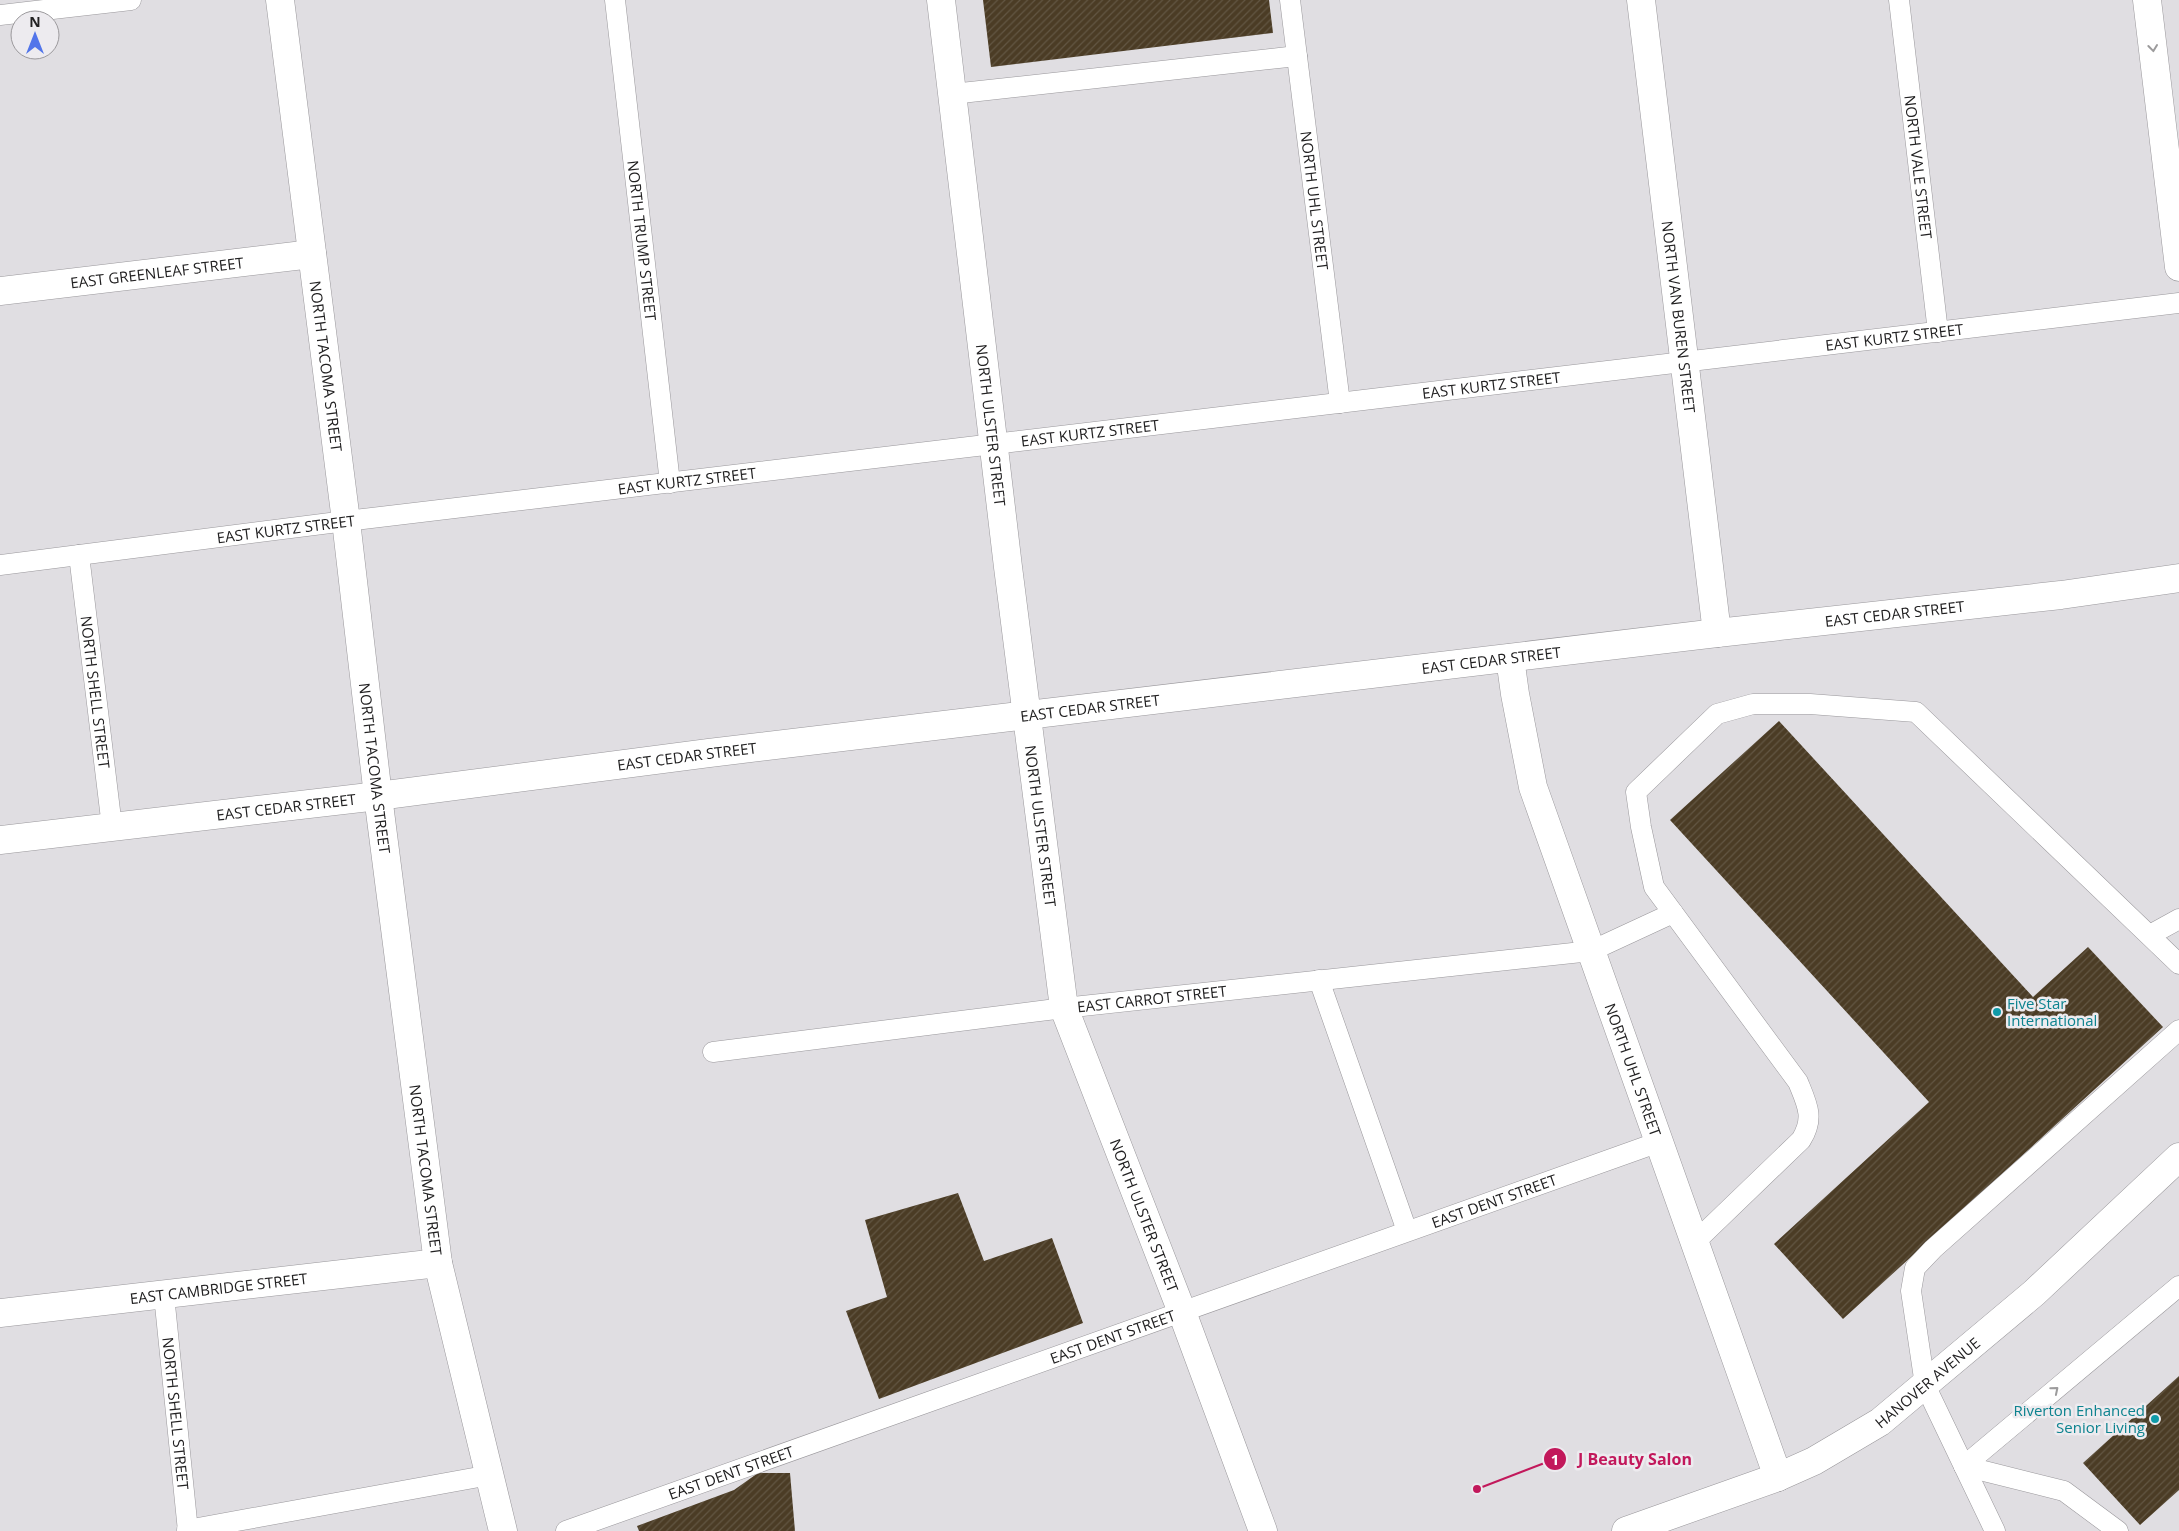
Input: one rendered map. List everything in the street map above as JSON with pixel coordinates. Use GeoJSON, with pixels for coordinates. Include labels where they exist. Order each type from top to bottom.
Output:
{"type":"FeatureCollection","features":[{"type":"Feature","properties":{"kind":"street","name":"NORTH TACOMA STREET"},"geometry":{"type":"LineString","coordinates":[[280,0],[346,521],[378,796],[438,1263],[503,1531]]}},
{"type":"Feature","properties":{"kind":"street","name":"NORTH ULSTER STREET"},"geometry":{"type":"LineString","coordinates":[[940,0],[1064,1008],[1182,1312],[1263,1531]]}},
{"type":"Feature","properties":{"kind":"street","name":"NORTH VAN BUREN STREET"},"geometry":{"type":"LineString","coordinates":[[1641,0],[1717,633]]}},
{"type":"Feature","properties":{"kind":"street"},"geometry":{"type":"LineString","coordinates":[[2147,0],[2179,267]]}},
{"type":"Feature","properties":{"kind":"street","name":"EAST GREENLEAF STREET"},"geometry":{"type":"LineString","coordinates":[[0,291],[312,254]]}},
{"type":"Feature","properties":{"kind":"street","name":"EAST CEDAR STREET"},"geometry":{"type":"LineString","coordinates":[[0,840],[378,796],[709,753],[1027,715],[1717,633],[2061,595],[2179,578]]}},
{"type":"Feature","properties":{"kind":"street","name":"NORTH UHL STREET"},"geometry":{"type":"LineString","coordinates":[[1510,658],[1515,694],[1534,787],[1778,1476]]}},
{"type":"Feature","properties":{"kind":"street","name":"HANOVER AVENUE"},"geometry":{"type":"LineString","coordinates":[[1626,1531],[1814,1461],[1848,1443],[1880,1422],[2034,1293],[2179,1157]]}},
{"type":"Feature","properties":{"kind":"street","name":"EAST CAMBRIDGE STREET"},"geometry":{"type":"LineString","coordinates":[[0,1313],[438,1263]]}},
{"type":"Feature","properties":{"kind":"lane"},"geometry":{"type":"LineString","coordinates":[[0,15],[131,0]]}},
{"type":"Feature","properties":{"kind":"lane","name":"NORTH TRUMP STREET"},"geometry":{"type":"LineString","coordinates":[[615,0],[670,482]]}},
{"type":"Feature","properties":{"kind":"lane","name":"NORTH UHL STREET"},"geometry":{"type":"LineString","coordinates":[[1290,0],[1340,403]]}},
{"type":"Feature","properties":{"kind":"lane","name":"NORTH VALE STREET"},"geometry":{"type":"LineString","coordinates":[[1899,0],[1938,332]]}},
{"type":"Feature","properties":{"kind":"lane"},"geometry":{"type":"LineString","coordinates":[[952,94],[1297,56]]}},
{"type":"Feature","properties":{"kind":"lane","name":"EAST KURTZ STREET"},"geometry":{"type":"LineString","coordinates":[[0,565],[670,482],[2179,303]]}},
{"type":"Feature","properties":{"kind":"lane","name":"NORTH SHELL STREET"},"geometry":{"type":"LineString","coordinates":[[79,555],[112,827]]}},
{"type":"Feature","properties":{"kind":"lane"},"geometry":{"type":"LineString","coordinates":[[1695,1242],[1801,1140],[1809,1127],[1807,1104],[1798,1082],[1654,887],[1636,792],[1717,714],[1753,704],[1810,704],[1916,712],[2179,964]]}},
{"type":"Feature","properties":{"kind":"lane","name":"EAST CARROT STREET"},"geometry":{"type":"LineString","coordinates":[[713,1052],[1064,1008],[1591,951],[1673,913]]}},
{"type":"Feature","properties":{"kind":"lane"},"geometry":{"type":"LineString","coordinates":[[2150,935],[2179,919]]}},
{"type":"Feature","properties":{"kind":"lane"},"geometry":{"type":"LineString","coordinates":[[1319,980],[1408,1232]]}},
{"type":"Feature","properties":{"kind":"lane"},"geometry":{"type":"LineString","coordinates":[[1996,1531],[1925,1385],[1910,1291],[1915,1268],[1933,1249],[2179,1030]]}},
{"type":"Feature","properties":{"kind":"lane","name":"EAST DENT STREET"},"geometry":{"type":"LineString","coordinates":[[566,1531],[1659,1142]]}},
{"type":"Feature","properties":{"kind":"lane"},"geometry":{"type":"LineString","coordinates":[[1964,1466],[2179,1286]]}},
{"type":"Feature","properties":{"kind":"lane","name":"NORTH SHELL STREET"},"geometry":{"type":"LineString","coordinates":[[164,1295],[188,1531]]}},
{"type":"Feature","properties":{"kind":"lane"},"geometry":{"type":"LineString","coordinates":[[1964,1466],[2064,1491],[2118,1531]]}},
{"type":"Feature","properties":{"kind":"lane"},"geometry":{"type":"LineString","coordinates":[[188,1531],[490,1475]]}},
{"type":"Feature","properties":{"kind":"building"},"geometry":{"type":"Polygon","coordinates":[[[983,0],[1269,0],[1273,33],[991,67],[983,0]]]}},
{"type":"Feature","properties":{"kind":"building","name":"Five Star International"},"geometry":{"type":"Polygon","coordinates":[[[1779,721],[2033,997],[2088,947],[2163,1027],[1843,1319],[1774,1244],[1929,1102],[1670,820],[1779,721]]]}},
{"type":"Feature","properties":{"kind":"building"},"geometry":{"type":"Polygon","coordinates":[[[958,1193],[984,1261],[1052,1238],[1083,1323],[879,1399],[846,1311],[887,1297],[865,1220],[958,1193]]]}},
{"type":"Feature","properties":{"kind":"building","name":"Riverton Enhanced Senior Living"},"geometry":{"type":"Polygon","coordinates":[[[2179,1376],[2179,1490],[2140,1525],[2083,1463],[2179,1376]]]}},
{"type":"Feature","properties":{"kind":"building"},"geometry":{"type":"Polygon","coordinates":[[[758,1473],[790,1473],[795,1531],[639,1531],[637,1526],[734,1490],[758,1473]]]}},
{"type":"Feature","properties":{"kind":"place","name":"Five Star International"},"geometry":{"type":"Point","coordinates":[1997,1012]}},
{"type":"Feature","properties":{"kind":"place","name":"Riverton Enhanced Senior Living"},"geometry":{"type":"Point","coordinates":[2155,1419]}},
{"type":"Feature","properties":{"kind":"place","name":"J Beauty Salon"},"geometry":{"type":"Point","coordinates":[1477,1489]}}]}
